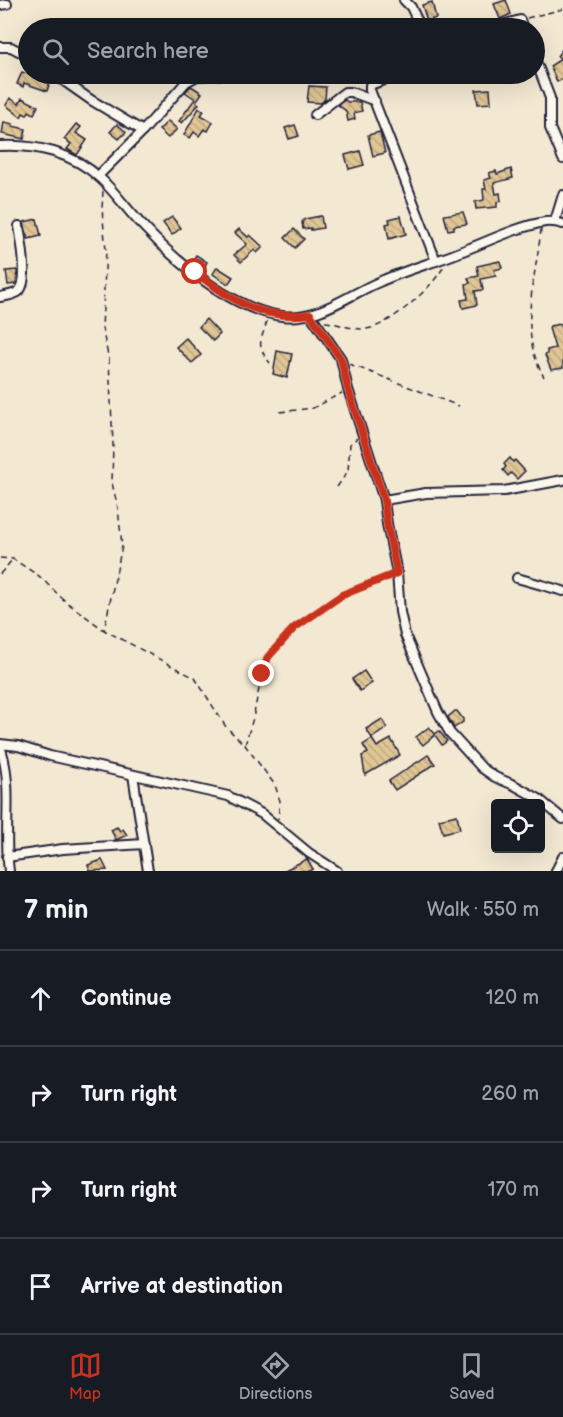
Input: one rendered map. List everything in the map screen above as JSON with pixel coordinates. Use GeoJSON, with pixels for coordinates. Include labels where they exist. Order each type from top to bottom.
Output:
{"type":"FeatureCollection","features":[{"type":"Feature","properties":{"kind":"street"},"geometry":{"type":"LineString","coordinates":[[404,0],[411,7],[416,18]]}},
{"type":"Feature","properties":{"kind":"street"},"geometry":{"type":"LineString","coordinates":[[0,47],[11,47],[18,51]]}},
{"type":"Feature","properties":{"kind":"street"},"geometry":{"type":"LineString","coordinates":[[68,84],[143,131]]}},
{"type":"Feature","properties":{"kind":"street"},"geometry":{"type":"LineString","coordinates":[[101,179],[184,84]]}},
{"type":"Feature","properties":{"kind":"street"},"geometry":{"type":"LineString","coordinates":[[373,84],[370,85],[375,100],[436,261]]}},
{"type":"Feature","properties":{"kind":"street"},"geometry":{"type":"LineString","coordinates":[[545,84],[550,98],[550,128],[563,159]]}},
{"type":"Feature","properties":{"kind":"street"},"geometry":{"type":"LineString","coordinates":[[315,116],[345,92],[375,100]]}},
{"type":"Feature","properties":{"kind":"street"},"geometry":{"type":"LineString","coordinates":[[0,146],[50,150],[76,161],[101,179],[147,231],[176,258],[224,294],[246,306],[269,314],[289,317],[312,318],[379,282],[542,222],[559,223],[563,195]]}},
{"type":"Feature","properties":{"kind":"street"},"geometry":{"type":"LineString","coordinates":[[0,297],[13,294],[22,287],[24,279],[19,226]]}},
{"type":"Feature","properties":{"kind":"street"},"geometry":{"type":"LineString","coordinates":[[312,318],[341,359],[348,389],[384,500],[405,635],[438,712],[450,733],[489,774],[539,798],[563,819]]}},
{"type":"Feature","properties":{"kind":"street"},"geometry":{"type":"LineString","coordinates":[[384,500],[426,494],[504,491],[563,480]]}},
{"type":"Feature","properties":{"kind":"street"},"geometry":{"type":"LineString","coordinates":[[517,578],[563,591]]}},
{"type":"Feature","properties":{"kind":"street"},"geometry":{"type":"LineString","coordinates":[[9,871],[7,773],[0,745],[26,748],[50,756],[228,796],[262,814],[309,853],[337,871]]}},
{"type":"Feature","properties":{"kind":"street"},"geometry":{"type":"LineString","coordinates":[[133,775],[148,871]]}},
{"type":"Feature","properties":{"kind":"street"},"geometry":{"type":"LineString","coordinates":[[7,856],[63,849],[144,844]]}},
{"type":"Feature","properties":{"kind":"street"},"geometry":{"type":"LineString","coordinates":[[556,871],[563,857]]}},
{"type":"Feature","properties":{"kind":"path"},"geometry":{"type":"LineString","coordinates":[[528,18],[563,9]]}},
{"type":"Feature","properties":{"kind":"path"},"geometry":{"type":"LineString","coordinates":[[101,179],[106,250],[102,328],[109,360],[113,444],[112,483],[118,508],[122,546],[104,630]]}},
{"type":"Feature","properties":{"kind":"path"},"geometry":{"type":"LineString","coordinates":[[542,222],[528,318],[537,366],[544,377]]}},
{"type":"Feature","properties":{"kind":"path"},"geometry":{"type":"LineString","coordinates":[[312,318],[363,329],[386,323],[405,310],[437,276],[443,268],[445,258]]}},
{"type":"Feature","properties":{"kind":"path"},"geometry":{"type":"LineString","coordinates":[[269,314],[261,351],[270,363]]}},
{"type":"Feature","properties":{"kind":"path"},"geometry":{"type":"LineString","coordinates":[[341,359],[356,367],[459,405]]}},
{"type":"Feature","properties":{"kind":"path"},"geometry":{"type":"LineString","coordinates":[[279,412],[313,408],[348,389]]}},
{"type":"Feature","properties":{"kind":"path"},"geometry":{"type":"LineString","coordinates":[[337,487],[348,471],[350,444],[363,434]]}},
{"type":"Feature","properties":{"kind":"path"},"geometry":{"type":"LineString","coordinates":[[0,558],[13,559],[39,576],[65,601],[104,630],[195,678],[226,727],[245,745],[275,785],[280,801],[278,827]]}},
{"type":"Feature","properties":{"kind":"path"},"geometry":{"type":"LineString","coordinates":[[0,574],[13,559]]}},
{"type":"Feature","properties":{"kind":"path"},"geometry":{"type":"LineString","coordinates":[[245,745],[262,674],[268,657],[279,643],[294,628],[342,595],[397,573]]}},
{"type":"Feature","properties":{"kind":"building"},"geometry":{"type":"Polygon","coordinates":[[[506,0],[511,14],[500,18],[494,4],[506,0]]]}},
{"type":"Feature","properties":{"kind":"building"},"geometry":{"type":"Polygon","coordinates":[[[432,2],[436,18],[426,18],[422,5],[432,2]]]}},
{"type":"Feature","properties":{"kind":"building"},"geometry":{"type":"Polygon","coordinates":[[[563,48],[563,79],[557,82],[550,66],[561,59],[557,56],[563,48]]]}},
{"type":"Feature","properties":{"kind":"building"},"geometry":{"type":"Polygon","coordinates":[[[27,84],[49,84],[47,91],[27,84]]]}},
{"type":"Feature","properties":{"kind":"building"},"geometry":{"type":"Polygon","coordinates":[[[191,86],[202,93],[197,100],[185,92],[191,86]]]}},
{"type":"Feature","properties":{"kind":"building"},"geometry":{"type":"Polygon","coordinates":[[[309,86],[326,87],[325,99],[321,103],[307,102],[309,86]]]}},
{"type":"Feature","properties":{"kind":"building"},"geometry":{"type":"Polygon","coordinates":[[[490,89],[491,103],[478,104],[476,90],[490,89]]]}},
{"type":"Feature","properties":{"kind":"building"},"geometry":{"type":"Polygon","coordinates":[[[10,98],[19,104],[22,98],[38,106],[34,114],[29,111],[27,115],[23,113],[21,117],[6,105],[10,98]]]}},
{"type":"Feature","properties":{"kind":"building"},"geometry":{"type":"Polygon","coordinates":[[[194,100],[199,104],[182,123],[179,121],[194,100]]]}},
{"type":"Feature","properties":{"kind":"building"},"geometry":{"type":"Polygon","coordinates":[[[345,100],[360,102],[362,111],[354,113],[355,119],[348,121],[346,111],[338,105],[345,100]]]}},
{"type":"Feature","properties":{"kind":"building"},"geometry":{"type":"Polygon","coordinates":[[[199,108],[204,111],[201,115],[213,122],[208,131],[204,129],[199,136],[194,132],[190,138],[184,135],[199,108]]]}},
{"type":"Feature","properties":{"kind":"building"},"geometry":{"type":"Polygon","coordinates":[[[168,121],[177,129],[168,138],[159,130],[168,121]]]}},
{"type":"Feature","properties":{"kind":"building"},"geometry":{"type":"Polygon","coordinates":[[[4,122],[26,129],[24,139],[2,134],[4,122]]]}},
{"type":"Feature","properties":{"kind":"building"},"geometry":{"type":"Polygon","coordinates":[[[76,124],[81,127],[76,133],[87,140],[77,155],[67,149],[71,144],[64,139],[76,124]]]}},
{"type":"Feature","properties":{"kind":"building"},"geometry":{"type":"Polygon","coordinates":[[[117,124],[126,132],[119,139],[110,132],[117,124]]]}},
{"type":"Feature","properties":{"kind":"building"},"geometry":{"type":"Polygon","coordinates":[[[295,125],[299,136],[289,139],[285,128],[295,125]]]}},
{"type":"Feature","properties":{"kind":"building"},"geometry":{"type":"Polygon","coordinates":[[[380,132],[385,153],[373,156],[368,135],[380,132]]]}},
{"type":"Feature","properties":{"kind":"building"},"geometry":{"type":"Polygon","coordinates":[[[360,151],[364,165],[349,169],[345,155],[360,151]]]}},
{"type":"Feature","properties":{"kind":"building"},"geometry":{"type":"Polygon","coordinates":[[[511,169],[513,178],[494,183],[496,194],[500,193],[501,201],[497,202],[497,207],[476,209],[475,202],[484,200],[483,189],[486,189],[484,180],[491,178],[489,173],[496,171],[497,174],[511,169]]]}},
{"type":"Feature","properties":{"kind":"building"},"geometry":{"type":"Polygon","coordinates":[[[463,212],[467,224],[454,226],[454,229],[448,230],[444,215],[463,212]]]}},
{"type":"Feature","properties":{"kind":"building"},"geometry":{"type":"Polygon","coordinates":[[[321,216],[323,228],[303,229],[302,222],[305,219],[321,216]]]}},
{"type":"Feature","properties":{"kind":"building"},"geometry":{"type":"Polygon","coordinates":[[[401,216],[406,234],[389,239],[386,224],[390,223],[389,219],[401,216]]]}},
{"type":"Feature","properties":{"kind":"building"},"geometry":{"type":"Polygon","coordinates":[[[172,217],[181,228],[172,235],[163,223],[172,217]]]}},
{"type":"Feature","properties":{"kind":"building"},"geometry":{"type":"Polygon","coordinates":[[[37,219],[41,236],[28,239],[24,222],[37,219]]]}},
{"type":"Feature","properties":{"kind":"building"},"geometry":{"type":"Polygon","coordinates":[[[239,229],[263,247],[257,253],[254,250],[241,262],[234,255],[247,244],[235,233],[239,229]]]}},
{"type":"Feature","properties":{"kind":"building"},"geometry":{"type":"Polygon","coordinates":[[[294,229],[304,239],[295,248],[285,238],[294,229]]]}},
{"type":"Feature","properties":{"kind":"building"},"geometry":{"type":"Polygon","coordinates":[[[196,255],[207,262],[203,270],[191,263],[196,255]]]}},
{"type":"Feature","properties":{"kind":"building"},"geometry":{"type":"Polygon","coordinates":[[[500,261],[502,268],[494,270],[496,276],[481,279],[483,290],[475,291],[477,305],[463,308],[461,300],[468,299],[466,284],[470,283],[468,278],[479,276],[477,266],[500,261]]]}},
{"type":"Feature","properties":{"kind":"building"},"geometry":{"type":"Polygon","coordinates":[[[217,267],[233,277],[228,284],[213,274],[217,267]]]}},
{"type":"Feature","properties":{"kind":"building"},"geometry":{"type":"Polygon","coordinates":[[[17,270],[16,284],[8,285],[6,271],[17,270]]]}},
{"type":"Feature","properties":{"kind":"building"},"geometry":{"type":"Polygon","coordinates":[[[206,319],[220,334],[213,341],[199,327],[206,319]]]}},
{"type":"Feature","properties":{"kind":"building"},"geometry":{"type":"Polygon","coordinates":[[[561,324],[563,368],[551,370],[545,355],[547,350],[555,348],[549,328],[561,324]]]}},
{"type":"Feature","properties":{"kind":"building"},"geometry":{"type":"Polygon","coordinates":[[[186,338],[201,355],[192,363],[176,347],[186,338]]]}},
{"type":"Feature","properties":{"kind":"building"},"geometry":{"type":"Polygon","coordinates":[[[277,351],[292,354],[287,378],[273,374],[277,351]]]}},
{"type":"Feature","properties":{"kind":"building"},"geometry":{"type":"Polygon","coordinates":[[[510,458],[525,471],[517,479],[511,473],[508,476],[503,470],[506,467],[504,464],[510,458]]]}},
{"type":"Feature","properties":{"kind":"building"},"geometry":{"type":"Polygon","coordinates":[[[364,671],[372,683],[360,691],[352,679],[364,671]]]}},
{"type":"Feature","properties":{"kind":"building"},"geometry":{"type":"Polygon","coordinates":[[[455,711],[463,722],[454,728],[448,717],[455,711]]]}},
{"type":"Feature","properties":{"kind":"building"},"geometry":{"type":"Polygon","coordinates":[[[382,719],[387,728],[372,738],[366,729],[382,719]]]}},
{"type":"Feature","properties":{"kind":"building"},"geometry":{"type":"Polygon","coordinates":[[[429,727],[435,734],[439,731],[447,741],[442,745],[435,735],[423,745],[416,737],[429,727]]]}},
{"type":"Feature","properties":{"kind":"building"},"geometry":{"type":"Polygon","coordinates":[[[372,739],[377,747],[391,739],[400,755],[365,775],[362,756],[368,753],[363,745],[372,739]]]}},
{"type":"Feature","properties":{"kind":"building"},"geometry":{"type":"Polygon","coordinates":[[[428,755],[435,764],[395,790],[389,781],[428,755]]]}},
{"type":"Feature","properties":{"kind":"building"},"geometry":{"type":"Polygon","coordinates":[[[457,815],[460,829],[443,833],[439,819],[457,815]]]}},
{"type":"Feature","properties":{"kind":"building"},"geometry":{"type":"Polygon","coordinates":[[[117,827],[120,831],[123,829],[127,835],[116,840],[111,830],[117,827]]]}},
{"type":"Feature","properties":{"kind":"building"},"geometry":{"type":"Polygon","coordinates":[[[307,859],[313,869],[283,871],[307,859]]]}},
{"type":"Feature","properties":{"kind":"building"},"geometry":{"type":"Polygon","coordinates":[[[102,860],[107,870],[90,871],[88,865],[102,860]]]}},
{"type":"Feature","properties":{"kind":"route"},"geometry":{"type":"LineString","coordinates":[[195,272],[224,294],[246,306],[269,314],[289,317],[310,314],[329,340],[341,359],[348,389],[373,462],[384,500],[397,573],[342,595],[294,628],[268,657],[262,674]]}}]}
